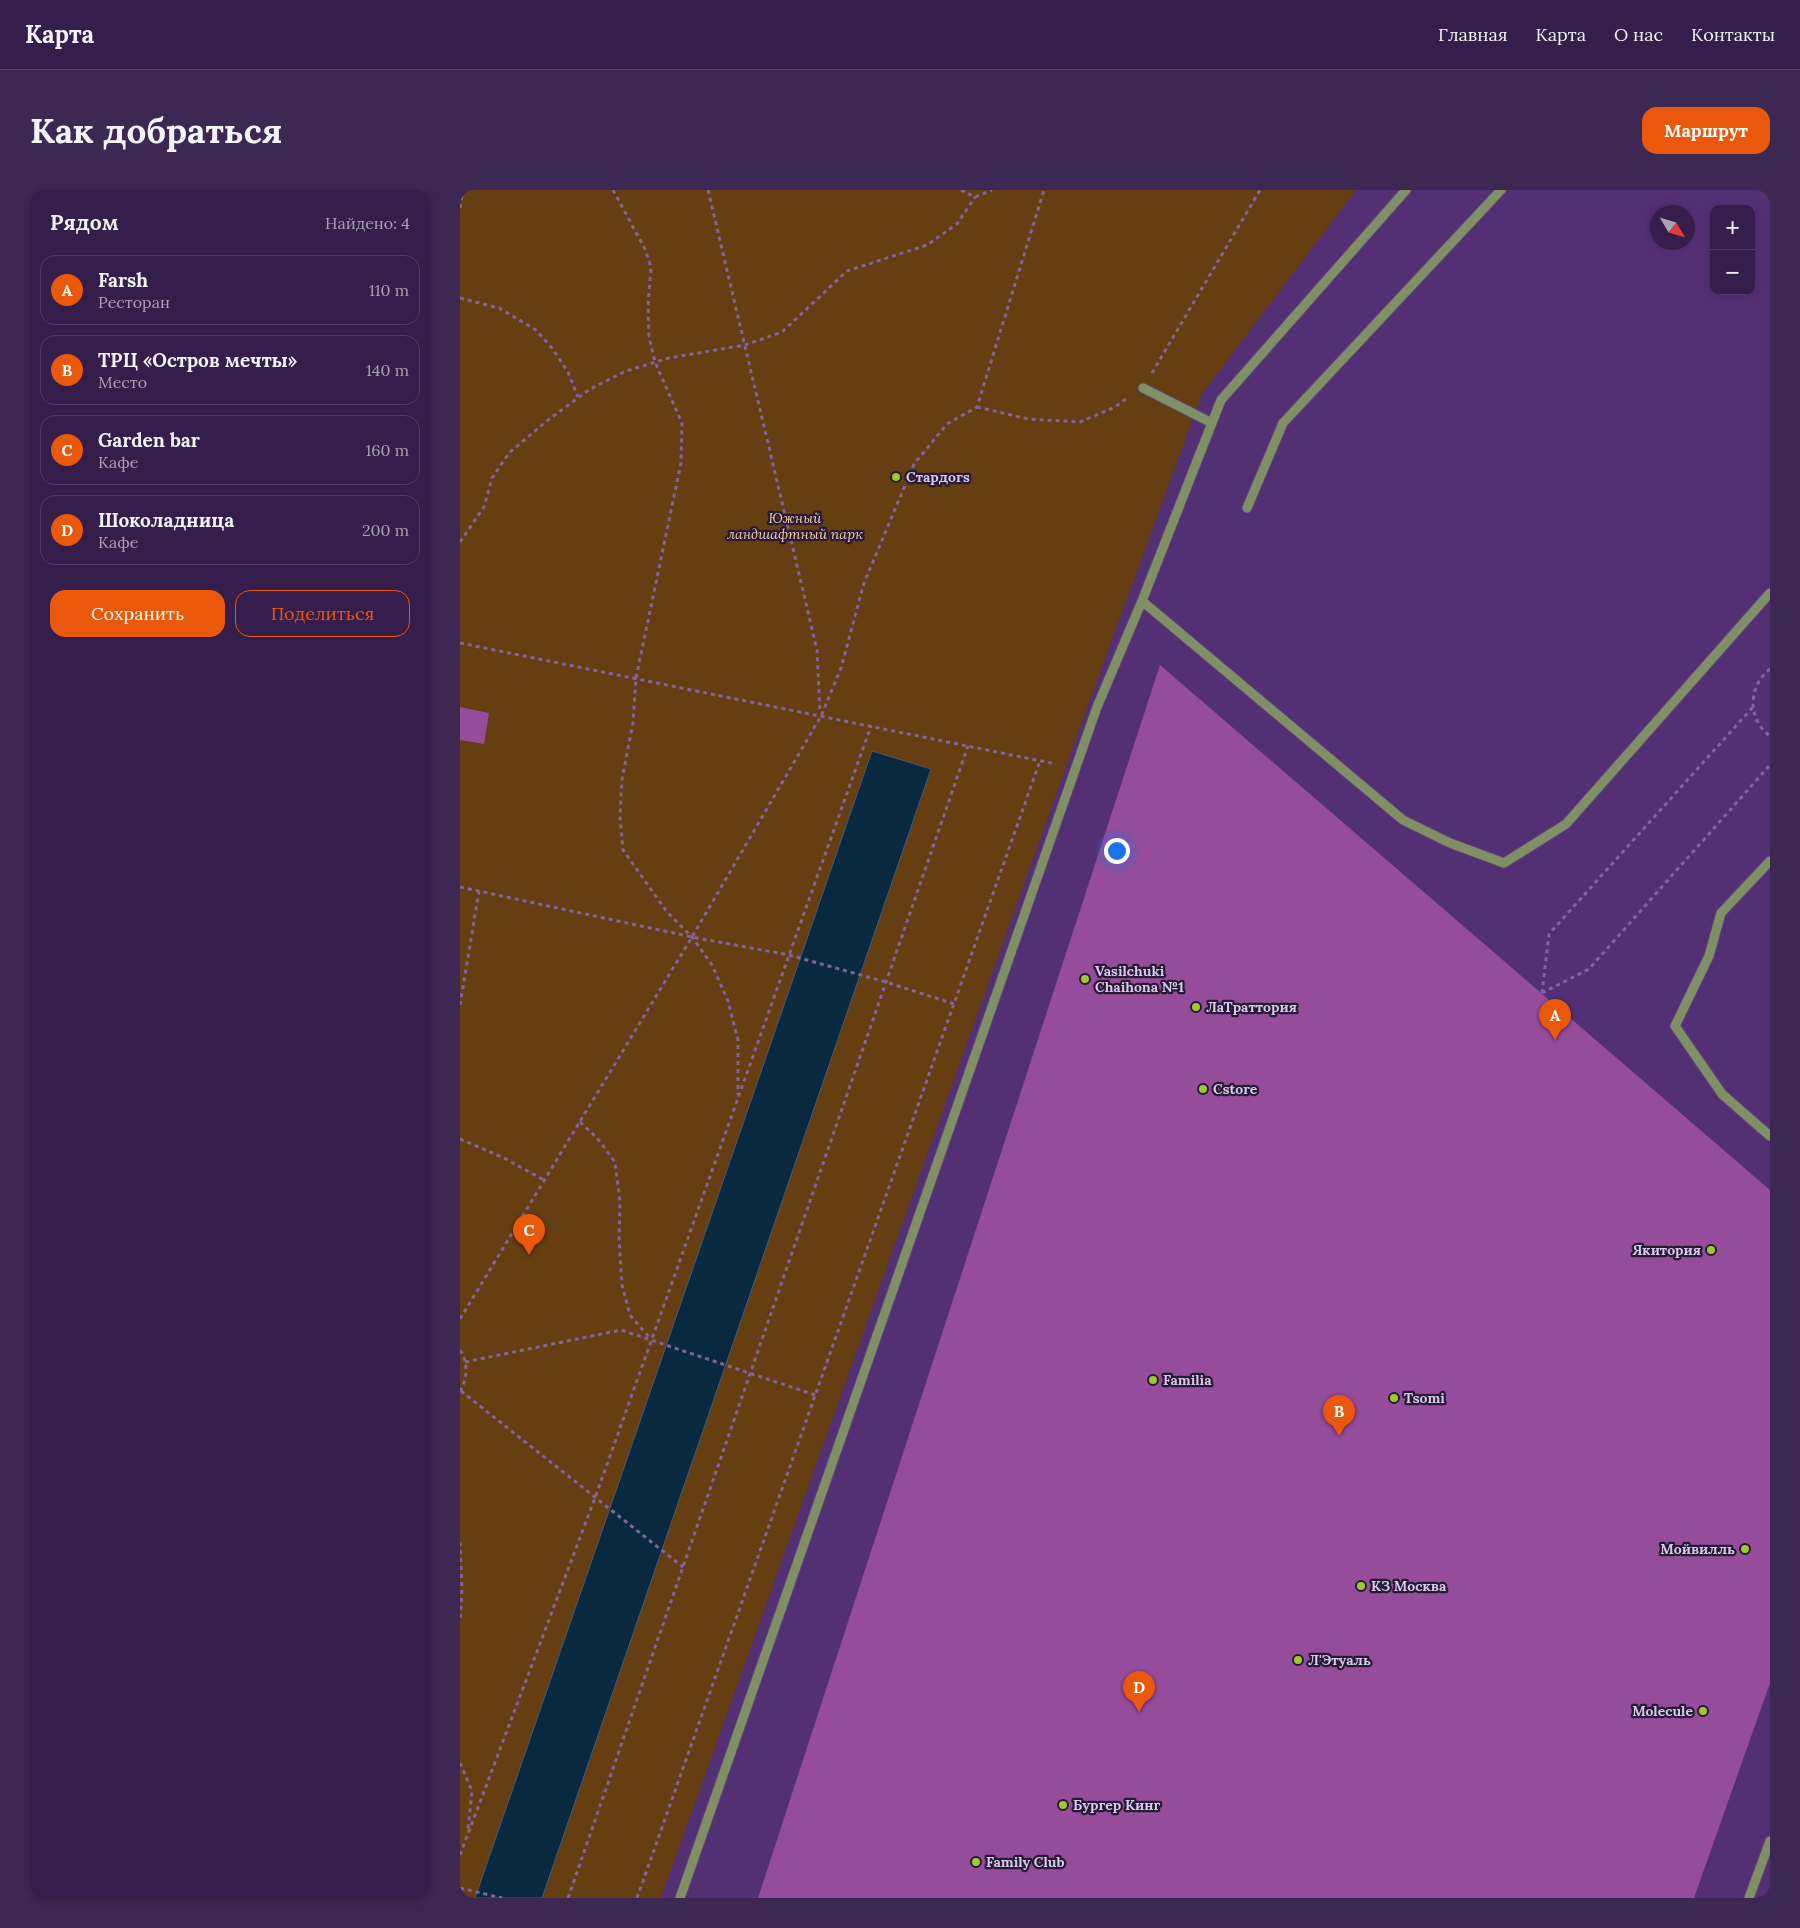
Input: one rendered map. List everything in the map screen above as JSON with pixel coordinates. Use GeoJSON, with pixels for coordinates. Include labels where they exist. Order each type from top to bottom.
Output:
{"type":"FeatureCollection","features":[{"type":"Feature","properties":{"kind":"lane"},"geometry":{"type":"LineString","coordinates":[[680,1898],[1097,707],[1142,602],[1221,400],[1406,190]]}},
{"type":"Feature","properties":{"kind":"lane"},"geometry":{"type":"LineString","coordinates":[[1247,508],[1283,423],[1501,190]]}},
{"type":"Feature","properties":{"kind":"lane"},"geometry":{"type":"LineString","coordinates":[[1143,388],[1212,423]]}},
{"type":"Feature","properties":{"kind":"lane"},"geometry":{"type":"LineString","coordinates":[[1142,602],[1403,820],[1450,844],[1504,863],[1566,824],[1770,593]]}},
{"type":"Feature","properties":{"kind":"lane"},"geometry":{"type":"LineString","coordinates":[[1770,861],[1722,913],[1709,956],[1675,1026],[1722,1094],[1770,1136]]}},
{"type":"Feature","properties":{"kind":"lane"},"geometry":{"type":"LineString","coordinates":[[1749,1898],[1770,1841]]}},
{"type":"Feature","properties":{"kind":"path"},"geometry":{"type":"LineString","coordinates":[[460,208],[463,190]]}},
{"type":"Feature","properties":{"kind":"path"},"geometry":{"type":"LineString","coordinates":[[613,190],[641,241],[651,267],[648,306],[649,337],[655,362],[682,423],[681,463],[636,678],[633,723],[622,779],[620,817],[623,850],[667,912],[692,937],[712,964],[728,1001],[738,1040],[738,1099]]}},
{"type":"Feature","properties":{"kind":"path"},"geometry":{"type":"LineString","coordinates":[[708,190],[817,650],[821,716]]}},
{"type":"Feature","properties":{"kind":"path"},"geometry":{"type":"LineString","coordinates":[[961,190],[975,197]]}},
{"type":"Feature","properties":{"kind":"path"},"geometry":{"type":"LineString","coordinates":[[460,542],[484,507],[492,478],[509,453],[548,420],[590,389],[626,371],[655,362],[745,345],[782,332],[847,271],[893,258],[927,245],[956,224],[975,197],[992,190]]}},
{"type":"Feature","properties":{"kind":"path"},"geometry":{"type":"LineString","coordinates":[[977,407],[1044,190]]}},
{"type":"Feature","properties":{"kind":"path"},"geometry":{"type":"LineString","coordinates":[[460,1319],[692,937],[821,716],[841,668],[864,583],[914,464],[947,424],[977,407],[1028,419],[1080,422],[1114,407],[1143,388],[1260,190]]}},
{"type":"Feature","properties":{"kind":"path"},"geometry":{"type":"LineString","coordinates":[[460,298],[499,308],[536,330],[552,348],[568,372],[578,397]]}},
{"type":"Feature","properties":{"kind":"path"},"geometry":{"type":"LineString","coordinates":[[460,643],[1076,768]]}},
{"type":"Feature","properties":{"kind":"path"},"geometry":{"type":"LineString","coordinates":[[1770,669],[1759,680],[1754,693],[1753,707],[1756,720],[1764,732],[1770,736]]}},
{"type":"Feature","properties":{"kind":"path"},"geometry":{"type":"LineString","coordinates":[[1753,707],[1549,934],[1542,994],[1589,969],[1770,764]]}},
{"type":"Feature","properties":{"kind":"path"},"geometry":{"type":"LineString","coordinates":[[460,1855],[595,1498],[871,726]]}},
{"type":"Feature","properties":{"kind":"path"},"geometry":{"type":"LineString","coordinates":[[568,1898],[968,746]]}},
{"type":"Feature","properties":{"kind":"path"},"geometry":{"type":"LineString","coordinates":[[637,1898],[1040,760]]}},
{"type":"Feature","properties":{"kind":"path"},"geometry":{"type":"LineString","coordinates":[[460,887],[692,937],[789,955],[886,982],[954,1004]]}},
{"type":"Feature","properties":{"kind":"path"},"geometry":{"type":"LineString","coordinates":[[460,1005],[480,891]]}},
{"type":"Feature","properties":{"kind":"path"},"geometry":{"type":"LineString","coordinates":[[580,1122],[597,1138],[615,1162],[620,1202],[619,1240],[622,1286],[630,1315],[652,1340]]}},
{"type":"Feature","properties":{"kind":"path"},"geometry":{"type":"LineString","coordinates":[[460,1139],[502,1157],[544,1180]]}},
{"type":"Feature","properties":{"kind":"path"},"geometry":{"type":"LineString","coordinates":[[465,1362],[621,1330],[815,1395]]}},
{"type":"Feature","properties":{"kind":"path"},"geometry":{"type":"LineString","coordinates":[[460,1350],[464,1355],[467,1373],[461,1392],[683,1567]]}},
{"type":"Feature","properties":{"kind":"path"},"geometry":{"type":"LineString","coordinates":[[460,1542],[462,1589],[460,1622]]}},
{"type":"Feature","properties":{"kind":"path"},"geometry":{"type":"LineString","coordinates":[[460,1763],[472,1791],[467,1834]]}},
{"type":"Feature","properties":{"kind":"path"},"geometry":{"type":"LineString","coordinates":[[460,1888],[502,1898]]}},
{"type":"Feature","properties":{"kind":"shaded area"},"geometry":{"type":"Polygon","coordinates":[[[460,190],[1770,190],[1770,1898],[460,1898],[460,190]]]}},
{"type":"Feature","properties":{"kind":"green space","name":"Южный ландшафтный парк"},"geometry":{"type":"Polygon","coordinates":[[[460,190],[1356,190],[1202,394],[1088,705],[661,1898],[460,1898],[460,190]]]}},
{"type":"Feature","properties":{"kind":"water"},"geometry":{"type":"Polygon","coordinates":[[[872,751],[931,769],[542,1898],[475,1898],[872,751]]]}},
{"type":"Feature","properties":{"kind":"building"},"geometry":{"type":"Polygon","coordinates":[[[1160,665],[1770,1190],[1770,1683],[1694,1898],[758,1898],[1160,665]]]}},
{"type":"Feature","properties":{"kind":"building"},"geometry":{"type":"Polygon","coordinates":[[[460,707],[489,713],[484,744],[460,740],[460,707]]]}},
{"type":"Feature","properties":{"kind":"place","name":"Стардогs"},"geometry":{"type":"Point","coordinates":[896,477]}},
{"type":"Feature","properties":{"kind":"place","name":"Vasilchuki Chaihona №1"},"geometry":{"type":"Point","coordinates":[1085,979]}},
{"type":"Feature","properties":{"kind":"place","name":"ЛаТраттория"},"geometry":{"type":"Point","coordinates":[1196,1007]}},
{"type":"Feature","properties":{"kind":"place","name":"Farsh"},"geometry":{"type":"Point","coordinates":[1555,1040]}},
{"type":"Feature","properties":{"kind":"place","name":"Cstore"},"geometry":{"type":"Point","coordinates":[1203,1089]}},
{"type":"Feature","properties":{"kind":"place","name":"Якитория"},"geometry":{"type":"Point","coordinates":[1711,1250]}},
{"type":"Feature","properties":{"kind":"place","name":"Garden bar"},"geometry":{"type":"Point","coordinates":[529,1255]}},
{"type":"Feature","properties":{"kind":"place","name":"Familia"},"geometry":{"type":"Point","coordinates":[1153,1380]}},
{"type":"Feature","properties":{"kind":"place","name":"Tsomi"},"geometry":{"type":"Point","coordinates":[1394,1398]}},
{"type":"Feature","properties":{"kind":"place","name":"ТРЦ «Остров мечты»"},"geometry":{"type":"Point","coordinates":[1339,1436]}},
{"type":"Feature","properties":{"kind":"place","name":"Мойвилль"},"geometry":{"type":"Point","coordinates":[1745,1549]}},
{"type":"Feature","properties":{"kind":"place","name":"КЗ Москва"},"geometry":{"type":"Point","coordinates":[1361,1586]}},
{"type":"Feature","properties":{"kind":"place","name":"Л'Этуаль"},"geometry":{"type":"Point","coordinates":[1298,1660]}},
{"type":"Feature","properties":{"kind":"place","name":"Molecule"},"geometry":{"type":"Point","coordinates":[1703,1711]}},
{"type":"Feature","properties":{"kind":"place","name":"Шоколадница"},"geometry":{"type":"Point","coordinates":[1139,1712]}},
{"type":"Feature","properties":{"kind":"place","name":"Бургер Кинг"},"geometry":{"type":"Point","coordinates":[1063,1805]}},
{"type":"Feature","properties":{"kind":"place","name":"Family Club"},"geometry":{"type":"Point","coordinates":[976,1862]}}]}
